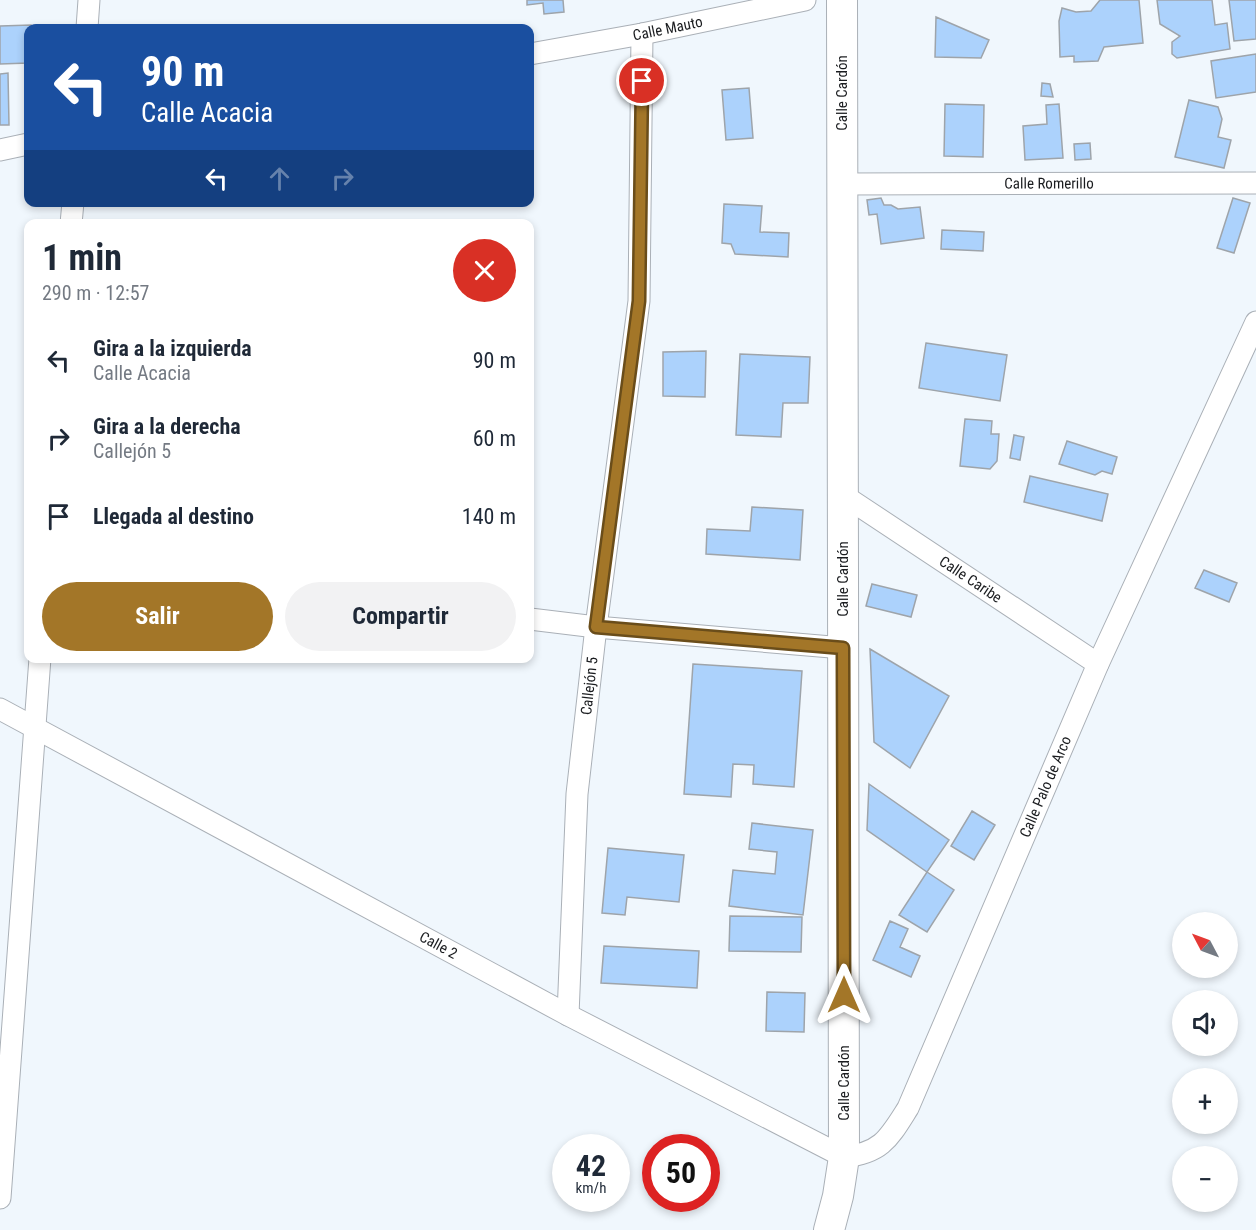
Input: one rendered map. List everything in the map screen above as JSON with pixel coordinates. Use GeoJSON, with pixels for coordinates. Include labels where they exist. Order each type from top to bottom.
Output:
{"type":"FeatureCollection","features":[{"type":"Feature","properties":{"kind":"main road","name":"Calle Cardón"},"geometry":{"type":"LineString","coordinates":[[842,0],[844,1157]]}},
{"type":"Feature","properties":{"kind":"main road"},"geometry":{"type":"LineString","coordinates":[[829,1230],[838,1196],[844,1157]]}},
{"type":"Feature","properties":{"kind":"street"},"geometry":{"type":"LineString","coordinates":[[87,24],[89,0]]}},
{"type":"Feature","properties":{"kind":"street","name":"Calle Mauto"},"geometry":{"type":"LineString","coordinates":[[534,53],[642,34],[805,0]]}},
{"type":"Feature","properties":{"kind":"street","name":"Callejón 5"},"geometry":{"type":"LineString","coordinates":[[568,1016],[577,794],[596,627],[639,301],[642,34]]}},
{"type":"Feature","properties":{"kind":"street"},"geometry":{"type":"LineString","coordinates":[[0,150],[24,145]]}},
{"type":"Feature","properties":{"kind":"street","name":"Calle Romerillo"},"geometry":{"type":"LineString","coordinates":[[842,184],[1256,183]]}},
{"type":"Feature","properties":{"kind":"street","name":"Calle Palo de Arco"},"geometry":{"type":"LineString","coordinates":[[844,1157],[864,1155],[890,1137],[908,1108],[1098,664],[1256,322]]}},
{"type":"Feature","properties":{"kind":"street","name":"Calle Caribe"},"geometry":{"type":"LineString","coordinates":[[843,495],[1098,664]]}},
{"type":"Feature","properties":{"kind":"street"},"geometry":{"type":"LineString","coordinates":[[534,619],[843,648]]}},
{"type":"Feature","properties":{"kind":"street"},"geometry":{"type":"LineString","coordinates":[[0,1198],[40,663]]}},
{"type":"Feature","properties":{"kind":"street","name":"Calle 2"},"geometry":{"type":"LineString","coordinates":[[0,709],[568,1016],[844,1157]]}},
{"type":"Feature","properties":{"kind":"building"},"geometry":{"type":"Polygon","coordinates":[[[527,0],[563,0],[564,12],[544,14],[543,3],[527,5],[527,0]]]}},
{"type":"Feature","properties":{"kind":"building"},"geometry":{"type":"Polygon","coordinates":[[[1100,0],[1139,0],[1143,43],[1104,47],[1098,61],[1074,62],[1074,56],[1060,57],[1059,21],[1062,8],[1076,12],[1091,11],[1100,0]]]}},
{"type":"Feature","properties":{"kind":"building"},"geometry":{"type":"Polygon","coordinates":[[[1157,0],[1212,0],[1215,25],[1227,23],[1230,49],[1177,58],[1172,54],[1172,42],[1180,36],[1160,24],[1157,0]]]}},
{"type":"Feature","properties":{"kind":"building"},"geometry":{"type":"Polygon","coordinates":[[[1229,0],[1256,0],[1256,39],[1234,41],[1229,0]]]}},
{"type":"Feature","properties":{"kind":"building"},"geometry":{"type":"Polygon","coordinates":[[[936,17],[989,40],[981,58],[935,57],[936,17]]]}},
{"type":"Feature","properties":{"kind":"building"},"geometry":{"type":"Polygon","coordinates":[[[24,25],[24,63],[0,64],[0,26],[24,25]]]}},
{"type":"Feature","properties":{"kind":"building"},"geometry":{"type":"Polygon","coordinates":[[[1256,54],[1256,92],[1216,98],[1211,61],[1256,54]]]}},
{"type":"Feature","properties":{"kind":"building"},"geometry":{"type":"Polygon","coordinates":[[[8,73],[9,125],[0,125],[0,74],[8,73]]]}},
{"type":"Feature","properties":{"kind":"building"},"geometry":{"type":"Polygon","coordinates":[[[1042,83],[1050,84],[1053,97],[1041,96],[1042,83]]]}},
{"type":"Feature","properties":{"kind":"building"},"geometry":{"type":"Polygon","coordinates":[[[749,88],[753,138],[726,140],[722,90],[749,88]]]}},
{"type":"Feature","properties":{"kind":"building"},"geometry":{"type":"Polygon","coordinates":[[[1189,100],[1218,107],[1222,119],[1218,137],[1231,140],[1224,168],[1175,157],[1189,100]]]}},
{"type":"Feature","properties":{"kind":"building"},"geometry":{"type":"Polygon","coordinates":[[[945,104],[984,105],[983,157],[944,156],[945,104]]]}},
{"type":"Feature","properties":{"kind":"building"},"geometry":{"type":"Polygon","coordinates":[[[1059,104],[1063,158],[1025,160],[1023,126],[1047,124],[1046,105],[1059,104]]]}},
{"type":"Feature","properties":{"kind":"building"},"geometry":{"type":"Polygon","coordinates":[[[1090,143],[1091,159],[1075,160],[1074,144],[1090,143]]]}},
{"type":"Feature","properties":{"kind":"building"},"geometry":{"type":"Polygon","coordinates":[[[881,198],[884,205],[891,205],[898,209],[920,207],[924,238],[881,244],[877,214],[869,215],[867,200],[881,198]]]}},
{"type":"Feature","properties":{"kind":"building"},"geometry":{"type":"Polygon","coordinates":[[[1233,198],[1250,203],[1234,253],[1217,248],[1233,198]]]}},
{"type":"Feature","properties":{"kind":"building"},"geometry":{"type":"Polygon","coordinates":[[[724,204],[762,206],[760,232],[789,233],[788,257],[735,254],[731,244],[722,243],[724,204]]]}},
{"type":"Feature","properties":{"kind":"building"},"geometry":{"type":"Polygon","coordinates":[[[942,230],[984,232],[983,251],[941,249],[942,230]]]}},
{"type":"Feature","properties":{"kind":"building"},"geometry":{"type":"Polygon","coordinates":[[[926,343],[1007,355],[1000,401],[919,388],[926,343]]]}},
{"type":"Feature","properties":{"kind":"building"},"geometry":{"type":"Polygon","coordinates":[[[706,351],[705,397],[663,396],[663,352],[706,351]]]}},
{"type":"Feature","properties":{"kind":"building"},"geometry":{"type":"Polygon","coordinates":[[[740,354],[810,357],[808,403],[783,403],[781,437],[736,435],[740,354]]]}},
{"type":"Feature","properties":{"kind":"building"},"geometry":{"type":"Polygon","coordinates":[[[965,419],[992,421],[991,434],[999,434],[997,461],[990,469],[960,466],[965,419]]]}},
{"type":"Feature","properties":{"kind":"building"},"geometry":{"type":"Polygon","coordinates":[[[1014,435],[1024,437],[1020,460],[1010,458],[1014,435]]]}},
{"type":"Feature","properties":{"kind":"building"},"geometry":{"type":"Polygon","coordinates":[[[1067,441],[1117,457],[1112,474],[1102,471],[1095,475],[1059,464],[1067,441]]]}},
{"type":"Feature","properties":{"kind":"building"},"geometry":{"type":"Polygon","coordinates":[[[1030,476],[1108,494],[1102,521],[1024,502],[1030,476]]]}},
{"type":"Feature","properties":{"kind":"building"},"geometry":{"type":"Polygon","coordinates":[[[752,507],[803,510],[800,560],[706,554],[707,529],[750,531],[752,507]]]}},
{"type":"Feature","properties":{"kind":"building"},"geometry":{"type":"Polygon","coordinates":[[[1204,570],[1237,583],[1229,602],[1195,588],[1204,570]]]}},
{"type":"Feature","properties":{"kind":"building"},"geometry":{"type":"Polygon","coordinates":[[[872,584],[917,595],[911,617],[866,606],[872,584]]]}},
{"type":"Feature","properties":{"kind":"building"},"geometry":{"type":"Polygon","coordinates":[[[870,649],[949,696],[910,768],[874,742],[870,649]]]}},
{"type":"Feature","properties":{"kind":"building"},"geometry":{"type":"Polygon","coordinates":[[[693,664],[802,671],[794,787],[753,784],[754,765],[733,764],[731,797],[684,794],[693,664]]]}},
{"type":"Feature","properties":{"kind":"building"},"geometry":{"type":"Polygon","coordinates":[[[869,784],[949,840],[927,872],[867,830],[869,784]]]}},
{"type":"Feature","properties":{"kind":"building"},"geometry":{"type":"Polygon","coordinates":[[[972,811],[995,825],[974,860],[951,846],[972,811]]]}},
{"type":"Feature","properties":{"kind":"building"},"geometry":{"type":"Polygon","coordinates":[[[752,823],[813,830],[803,915],[729,906],[733,870],[775,874],[777,852],[749,849],[752,823]]]}},
{"type":"Feature","properties":{"kind":"building"},"geometry":{"type":"Polygon","coordinates":[[[608,848],[684,855],[679,902],[627,897],[625,915],[602,913],[608,848]]]}},
{"type":"Feature","properties":{"kind":"building"},"geometry":{"type":"Polygon","coordinates":[[[927,872],[954,890],[927,932],[899,915],[927,872]]]}},
{"type":"Feature","properties":{"kind":"building"},"geometry":{"type":"Polygon","coordinates":[[[730,916],[802,917],[801,952],[729,951],[730,916]]]}},
{"type":"Feature","properties":{"kind":"building"},"geometry":{"type":"Polygon","coordinates":[[[890,921],[908,929],[900,947],[920,956],[911,977],[873,960],[890,921]]]}},
{"type":"Feature","properties":{"kind":"building"},"geometry":{"type":"Polygon","coordinates":[[[604,946],[699,951],[697,988],[601,983],[604,946]]]}},
{"type":"Feature","properties":{"kind":"building"},"geometry":{"type":"Polygon","coordinates":[[[767,992],[805,993],[804,1032],[766,1031],[767,992]]]}},
{"type":"Feature","properties":{"kind":"route"},"geometry":{"type":"LineString","coordinates":[[642,81],[639,301],[596,627],[843,648],[844,995]]}}]}
